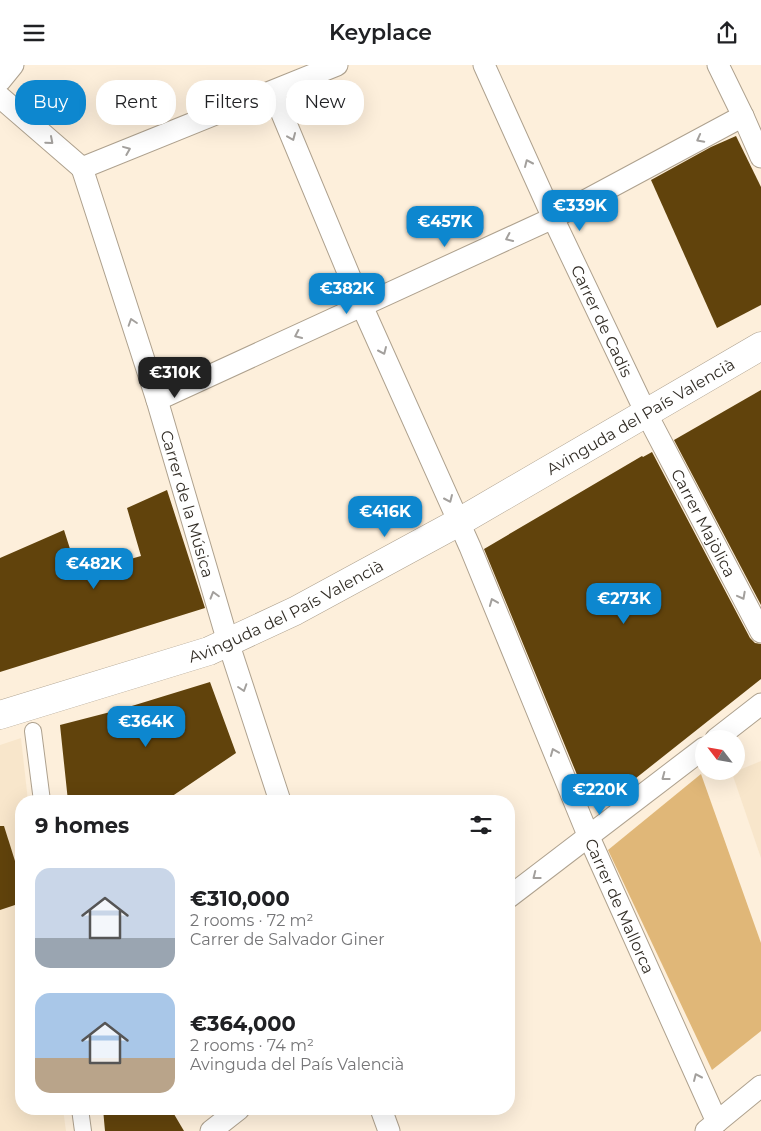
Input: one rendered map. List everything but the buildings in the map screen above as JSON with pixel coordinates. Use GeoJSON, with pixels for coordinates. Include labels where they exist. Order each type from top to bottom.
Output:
{"type":"FeatureCollection","features":[{"type":"Feature","properties":{"kind":"street"},"geometry":{"type":"LineString","coordinates":[[0,81],[13,65]]}},
{"type":"Feature","properties":{"kind":"street"},"geometry":{"type":"LineString","coordinates":[[276,91],[338,65]]}},
{"type":"Feature","properties":{"kind":"street","name":"Carrer de Cadis"},"geometry":{"type":"LineString","coordinates":[[484,65],[553,218],[646,413]]}},
{"type":"Feature","properties":{"kind":"street"},"geometry":{"type":"LineString","coordinates":[[718,65],[760,152]]}},
{"type":"Feature","properties":{"kind":"street"},"geometry":{"type":"LineString","coordinates":[[0,97],[82,168],[190,125]]}},
{"type":"Feature","properties":{"kind":"street","name":"Carrer de Mallorca"},"geometry":{"type":"LineString","coordinates":[[276,99],[362,306],[459,521],[588,835],[712,1126]]}},
{"type":"Feature","properties":{"kind":"street"},"geometry":{"type":"LineString","coordinates":[[157,400],[553,218],[743,116]]}},
{"type":"Feature","properties":{"kind":"street","name":"Carrer de la Música"},"geometry":{"type":"LineString","coordinates":[[82,168],[157,400],[228,642],[278,795]]}},
{"type":"Feature","properties":{"kind":"street","name":"Avinguda del País Valencià"},"geometry":{"type":"LineString","coordinates":[[0,715],[209,651],[295,611],[459,521],[761,346]]}},
{"type":"Feature","properties":{"kind":"street","name":"Carrer Majòlica"},"geometry":{"type":"LineString","coordinates":[[646,413],[761,632]]}},
{"type":"Feature","properties":{"kind":"street"},"geometry":{"type":"LineString","coordinates":[[728,730],[761,705]]}},
{"type":"Feature","properties":{"kind":"street"},"geometry":{"type":"LineString","coordinates":[[33,731],[41,795]]}},
{"type":"Feature","properties":{"kind":"street"},"geometry":{"type":"LineString","coordinates":[[515,892],[695,755]]}},
{"type":"Feature","properties":{"kind":"street"},"geometry":{"type":"LineString","coordinates":[[712,1126],[761,1086]]}},
{"type":"Feature","properties":{"kind":"street"},"geometry":{"type":"LineString","coordinates":[[81,1115],[83,1131]]}},
{"type":"Feature","properties":{"kind":"street"},"geometry":{"type":"LineString","coordinates":[[211,1131],[231,1115]]}},
{"type":"Feature","properties":{"kind":"street"},"geometry":{"type":"LineString","coordinates":[[383,1115],[389,1131]]}},
{"type":"Feature","properties":{"kind":"shaded area"},"geometry":{"type":"Polygon","coordinates":[[[21,738],[27,795],[15,795],[15,1115],[64,1115],[66,1131],[0,1131],[0,745],[21,738]]]}},
{"type":"Feature","properties":{"kind":"shaded area"},"geometry":{"type":"Polygon","coordinates":[[[761,761],[761,858],[734,780],[745,780],[745,768],[761,761]]]}},
{"type":"Feature","properties":{"kind":"shaded area"},"geometry":{"type":"Polygon","coordinates":[[[695,779],[703,780],[761,943],[761,1031],[712,1070],[608,850],[695,779]]]}}]}
